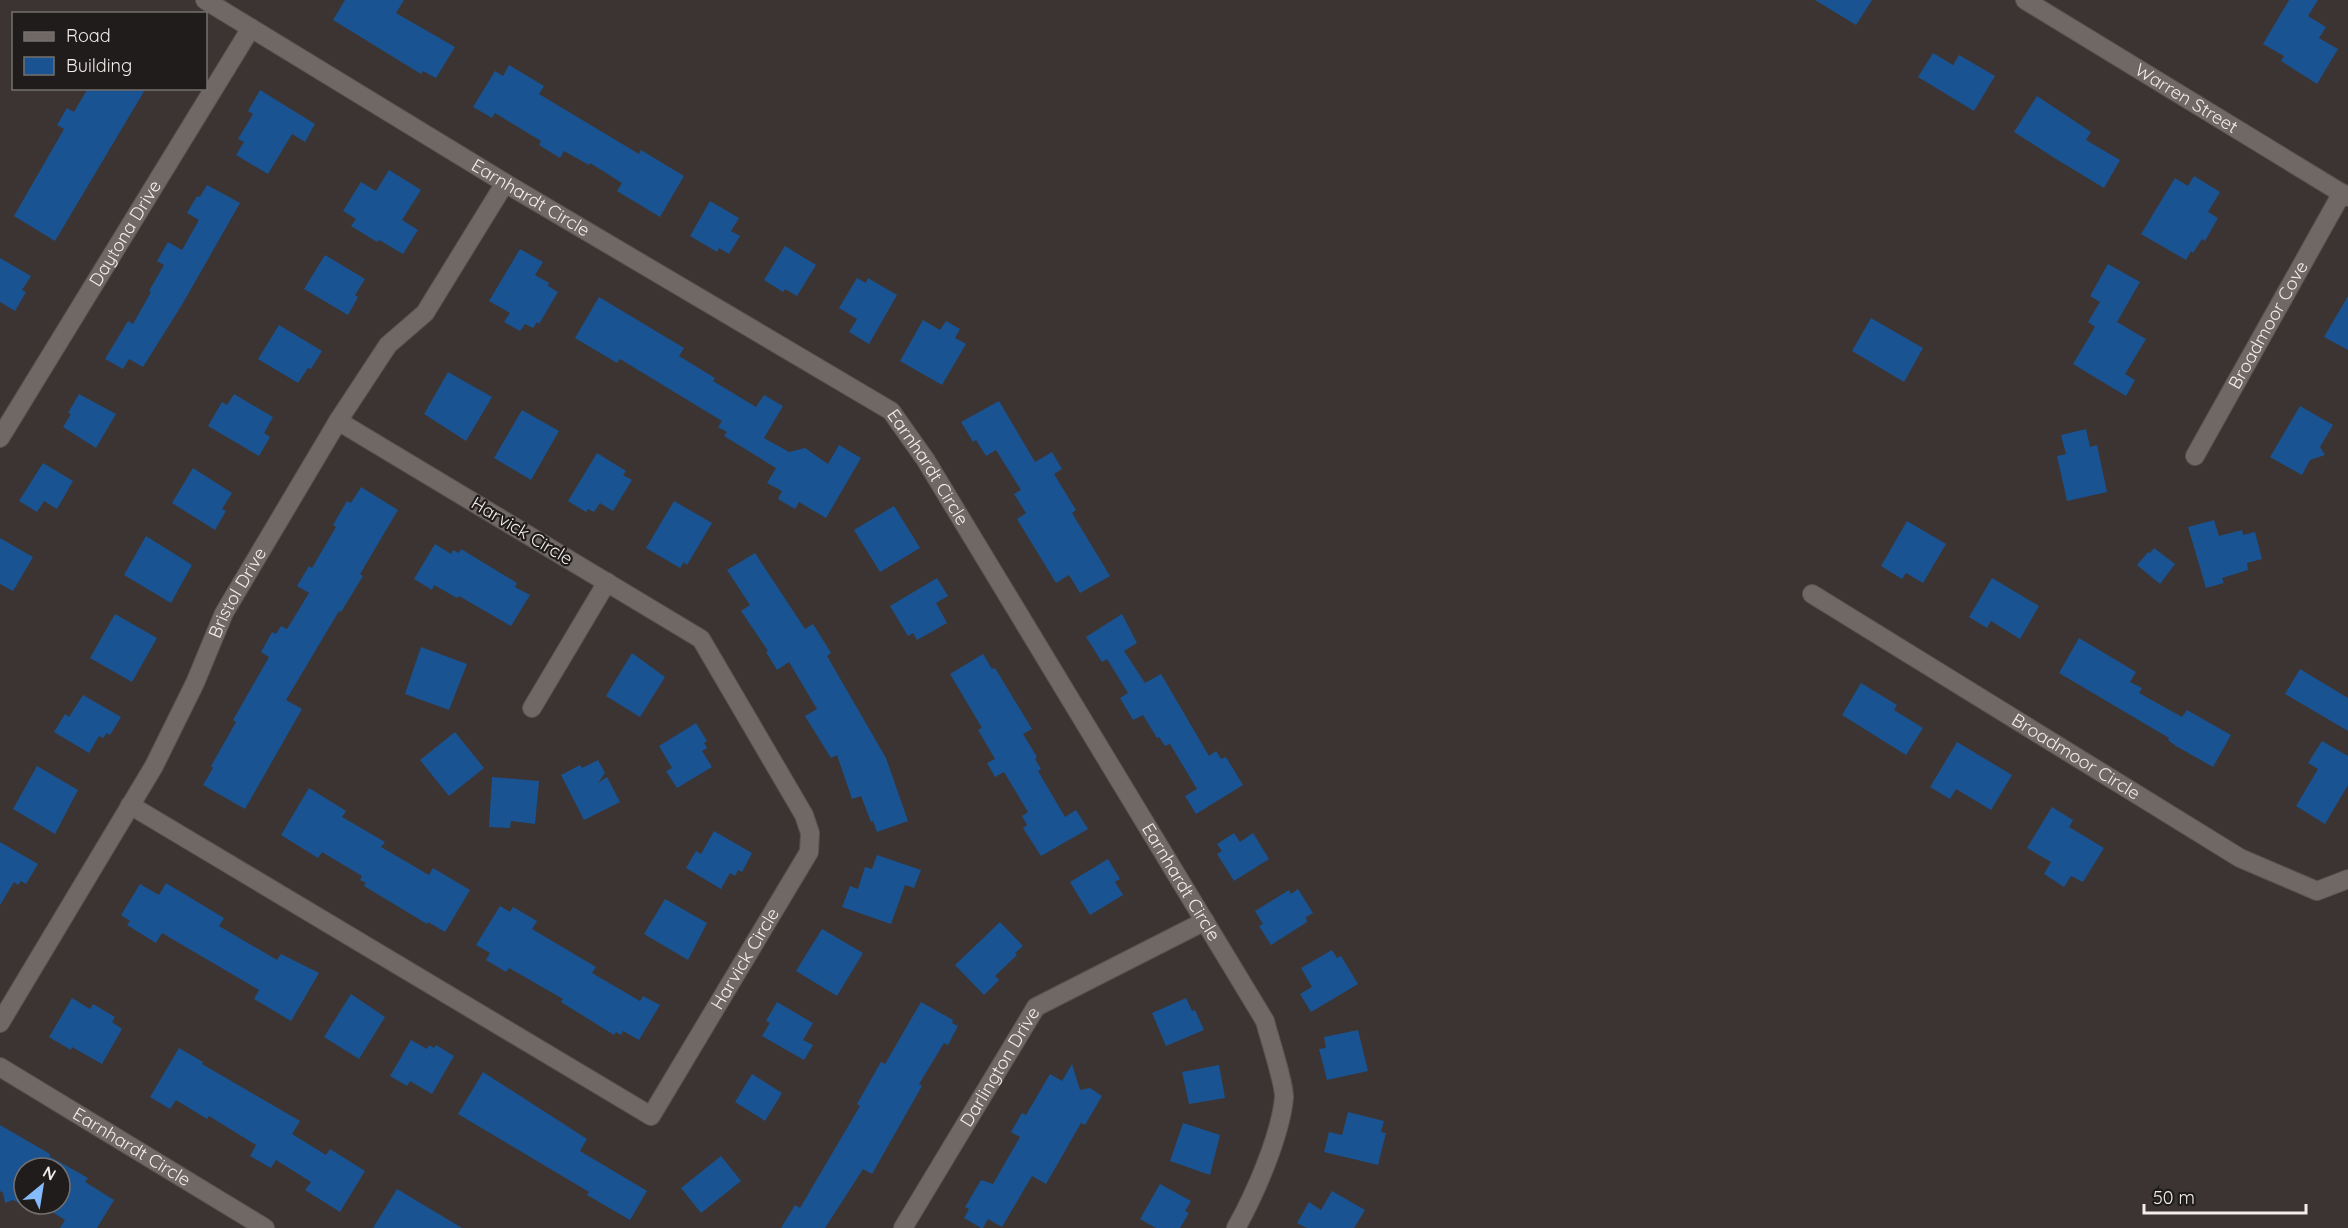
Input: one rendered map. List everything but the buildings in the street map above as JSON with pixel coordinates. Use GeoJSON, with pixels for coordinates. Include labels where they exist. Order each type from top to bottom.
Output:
{"type":"FeatureCollection","features":[{"type":"Feature","properties":{"kind":"street","name":"Earnhardt Circle"},"geometry":{"type":"LineString","coordinates":[[205,0],[505,183],[891,411],[925,459],[1265,1021],[1284,1096],[1273,1144],[1246,1210],[1236,1228]]}},
{"type":"Feature","properties":{"kind":"street","name":"Warren Street"},"geometry":{"type":"LineString","coordinates":[[2025,0],[2345,195]]}},
{"type":"Feature","properties":{"kind":"street","name":"Daytona Drive"},"geometry":{"type":"LineString","coordinates":[[0,438],[251,28]]}},
{"type":"Feature","properties":{"kind":"street","name":"Bristol Drive"},"geometry":{"type":"LineString","coordinates":[[0,1023],[154,766],[224,613],[338,421],[388,345],[425,313],[505,183]]}},
{"type":"Feature","properties":{"kind":"street","name":"Broadmoor Cove"},"geometry":{"type":"LineString","coordinates":[[2195,456],[2345,195]]}},
{"type":"Feature","properties":{"kind":"street","name":"Harvick Circle"},"geometry":{"type":"LineString","coordinates":[[130,805],[651,1116],[809,852],[810,833],[804,815],[701,639],[338,421]]}},
{"type":"Feature","properties":{"kind":"street"},"geometry":{"type":"LineString","coordinates":[[532,708],[607,582]]}},
{"type":"Feature","properties":{"kind":"street","name":"Broadmoor Circle"},"geometry":{"type":"LineString","coordinates":[[1812,594],[2240,858],[2317,891],[2348,879]]}},
{"type":"Feature","properties":{"kind":"street","name":"Darlington Drive"},"geometry":{"type":"LineString","coordinates":[[903,1228],[1036,1007],[1205,921]]}},
{"type":"Feature","properties":{"kind":"street","name":"Earnhardt Circle"},"geometry":{"type":"LineString","coordinates":[[0,1067],[265,1228]]}}]}
